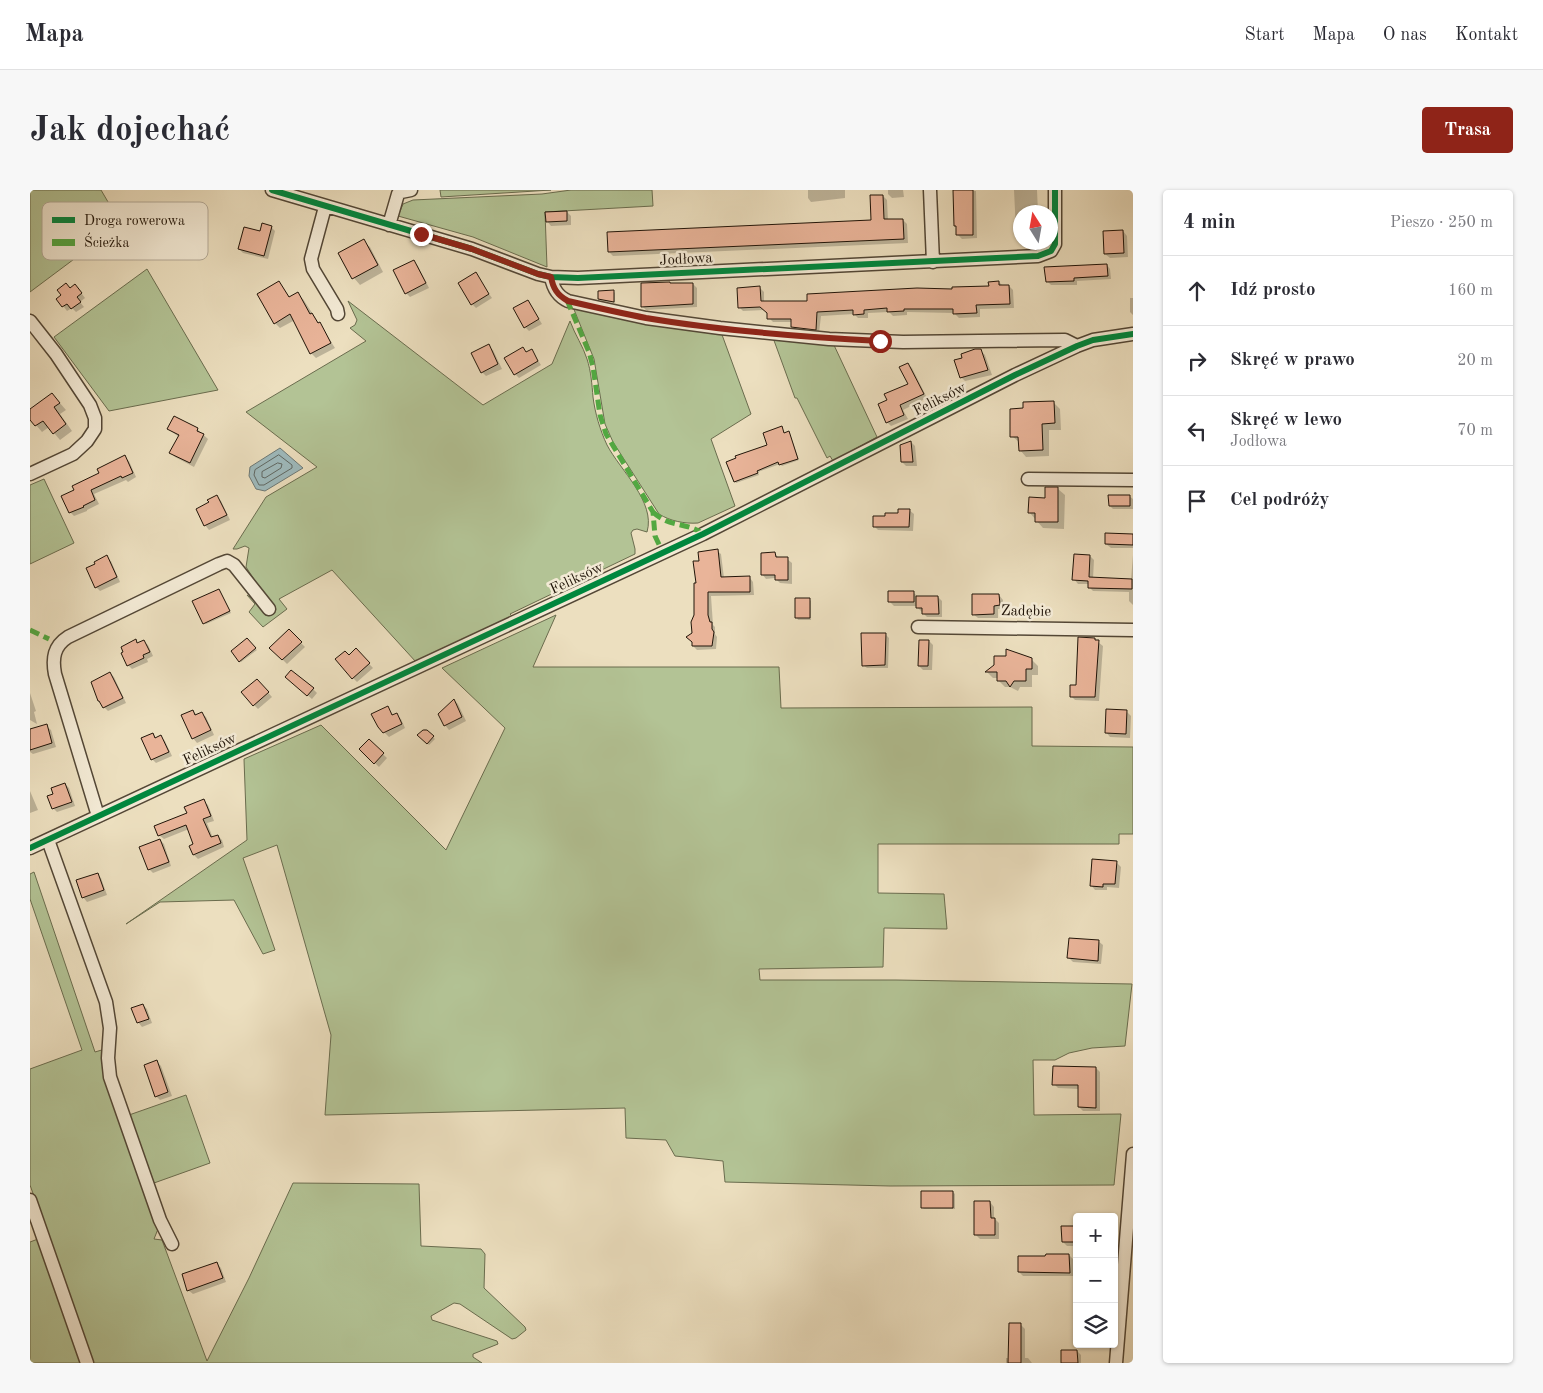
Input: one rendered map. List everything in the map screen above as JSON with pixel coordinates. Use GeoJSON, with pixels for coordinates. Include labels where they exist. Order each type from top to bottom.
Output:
{"type":"FeatureCollection","features":[{"type":"Feature","properties":{"kind":"street","name":"Jodłowa"},"geometry":{"type":"LineString","coordinates":[[272,190],[472,249],[538,274],[551,277],[578,278],[933,262],[1028,257],[1045,254],[1055,244],[1055,190]]}},
{"type":"Feature","properties":{"kind":"street"},"geometry":{"type":"LineString","coordinates":[[389,225],[398,194],[412,190]]}},
{"type":"Feature","properties":{"kind":"street"},"geometry":{"type":"LineString","coordinates":[[930,190],[933,262]]}},
{"type":"Feature","properties":{"kind":"street"},"geometry":{"type":"LineString","coordinates":[[325,207],[311,259],[313,268],[338,309],[338,314]]}},
{"type":"Feature","properties":{"kind":"street"},"geometry":{"type":"LineString","coordinates":[[551,277],[554,290],[568,301],[646,318],[720,328],[829,339],[919,342],[1065,340],[1077,346]]}},
{"type":"Feature","properties":{"kind":"street"},"geometry":{"type":"LineString","coordinates":[[30,321],[56,354],[90,405],[95,418],[94,429],[87,441],[73,454],[30,474]]}},
{"type":"Feature","properties":{"kind":"street","name":"Feliksów"},"geometry":{"type":"LineString","coordinates":[[30,848],[703,534],[1015,375],[1077,346],[1093,340],[1133,334]]}},
{"type":"Feature","properties":{"kind":"street"},"geometry":{"type":"LineString","coordinates":[[1028,479],[1133,480]]}},
{"type":"Feature","properties":{"kind":"street"},"geometry":{"type":"LineString","coordinates":[[98,816],[55,674],[54,658],[59,645],[68,637],[227,561],[236,567],[269,610]]}},
{"type":"Feature","properties":{"kind":"street","name":"Zadębie"},"geometry":{"type":"LineString","coordinates":[[918,627],[1133,630]]}},
{"type":"Feature","properties":{"kind":"street"},"geometry":{"type":"LineString","coordinates":[[48,840],[106,1002],[110,1028],[108,1058],[110,1078],[160,1220],[172,1244]]}},
{"type":"Feature","properties":{"kind":"street"},"geometry":{"type":"LineString","coordinates":[[1116,1363],[1128,1280],[1133,1154]]}},
{"type":"Feature","properties":{"kind":"street"},"geometry":{"type":"LineString","coordinates":[[30,1200],[87,1363]]}},
{"type":"Feature","properties":{"kind":"green space"},"geometry":{"type":"Polygon","coordinates":[[[30,190],[101,190],[108,202],[42,202],[42,260],[73,260],[30,292],[30,190]]]}},
{"type":"Feature","properties":{"kind":"green space"},"geometry":{"type":"Polygon","coordinates":[[[440,190],[551,190],[441,197],[440,190]]]}},
{"type":"Feature","properties":{"kind":"green space"},"geometry":{"type":"Polygon","coordinates":[[[571,190],[652,190],[653,206],[545,212],[547,267],[473,237],[398,216],[403,204],[413,200],[542,194],[571,190]]]}},
{"type":"Feature","properties":{"kind":"green space"},"geometry":{"type":"Polygon","coordinates":[[[147,269],[218,390],[109,411],[54,337],[147,269]]]}},
{"type":"Feature","properties":{"kind":"green space"},"geometry":{"type":"Polygon","coordinates":[[[348,301],[483,405],[552,364],[570,321],[588,364],[595,409],[604,439],[642,498],[646,509],[647,532],[637,529],[631,533],[635,554],[510,614],[513,617],[416,662],[332,570],[279,599],[287,609],[263,627],[249,612],[255,604],[247,595],[257,599],[263,593],[246,567],[249,548],[245,546],[233,549],[266,497],[317,467],[246,412],[366,341],[350,328],[355,325],[357,320],[348,301]]]}},
{"type":"Feature","properties":{"kind":"green space"},"geometry":{"type":"Polygon","coordinates":[[[573,307],[721,332],[751,414],[711,439],[735,506],[698,523],[678,522],[659,514],[613,442],[605,424],[594,359],[573,307]]]}},
{"type":"Feature","properties":{"kind":"green space"},"geometry":{"type":"Polygon","coordinates":[[[772,335],[833,343],[877,437],[833,461],[830,456],[827,458],[797,398],[795,398],[772,335]]]}},
{"type":"Feature","properties":{"kind":"green space"},"geometry":{"type":"Polygon","coordinates":[[[44,479],[74,543],[30,564],[30,485],[44,479]]]}},
{"type":"Feature","properties":{"kind":"green space"},"geometry":{"type":"Polygon","coordinates":[[[556,615],[533,667],[779,667],[781,708],[1032,707],[1032,746],[1133,747],[1133,834],[1119,834],[1119,844],[878,844],[878,893],[944,894],[947,929],[884,928],[883,967],[759,969],[760,980],[1132,984],[1125,1046],[1092,1048],[1069,1053],[1055,1060],[1033,1060],[1034,1115],[1121,1114],[1114,1185],[890,1186],[725,1182],[723,1161],[675,1156],[666,1140],[626,1138],[625,1108],[325,1115],[331,1035],[277,845],[243,858],[275,950],[263,954],[234,900],[160,902],[126,924],[247,840],[244,759],[321,725],[446,850],[505,728],[442,668],[556,615]]]}},
{"type":"Feature","properties":{"kind":"green space"},"geometry":{"type":"Polygon","coordinates":[[[34,872],[95,1052],[105,1049],[158,1229],[154,1239],[162,1240],[207,1361],[249,1278],[293,1183],[419,1184],[421,1246],[481,1249],[485,1254],[484,1288],[526,1330],[512,1339],[460,1304],[454,1303],[431,1316],[432,1320],[497,1341],[498,1344],[473,1354],[473,1357],[482,1363],[93,1363],[30,1185],[30,1069],[82,1050],[30,899],[30,874],[34,872]]]}},
{"type":"Feature","properties":{"kind":"green space"},"geometry":{"type":"Polygon","coordinates":[[[186,1095],[210,1163],[154,1183],[129,1115],[186,1095]]]}},
{"type":"Feature","properties":{"kind":"green space"},"geometry":{"type":"Polygon","coordinates":[[[38,1239],[82,1363],[30,1363],[30,1242],[38,1239]]]}},
{"type":"Feature","properties":{"kind":"water"},"geometry":{"type":"Polygon","coordinates":[[[280,448],[303,468],[265,491],[256,489],[249,476],[250,467],[280,448]]]}},
{"type":"Feature","properties":{"kind":"building"},"geometry":{"type":"Polygon","coordinates":[[[953,190],[973,190],[973,235],[956,235],[953,190]]]}},
{"type":"Feature","properties":{"kind":"building"},"geometry":{"type":"Polygon","coordinates":[[[870,195],[883,195],[884,219],[903,219],[904,239],[608,252],[607,232],[871,220],[870,195]]]}},
{"type":"Feature","properties":{"kind":"building"},"geometry":{"type":"Polygon","coordinates":[[[567,211],[567,221],[546,222],[545,212],[567,211]]]}},
{"type":"Feature","properties":{"kind":"building"},"geometry":{"type":"Polygon","coordinates":[[[262,223],[272,226],[264,256],[238,249],[244,227],[260,231],[262,223]]]}},
{"type":"Feature","properties":{"kind":"building"},"geometry":{"type":"Polygon","coordinates":[[[1123,230],[1124,253],[1104,254],[1103,231],[1123,230]]]}},
{"type":"Feature","properties":{"kind":"building"},"geometry":{"type":"Polygon","coordinates":[[[364,239],[378,265],[352,279],[338,253],[364,239]]]}},
{"type":"Feature","properties":{"kind":"building"},"geometry":{"type":"Polygon","coordinates":[[[414,260],[426,283],[405,294],[393,270],[414,260]]]}},
{"type":"Feature","properties":{"kind":"building"},"geometry":{"type":"Polygon","coordinates":[[[1107,264],[1108,276],[1074,278],[1074,281],[1046,282],[1044,267],[1107,264]]]}},
{"type":"Feature","properties":{"kind":"building"},"geometry":{"type":"Polygon","coordinates":[[[476,272],[489,294],[471,305],[458,283],[476,272]]]}},
{"type":"Feature","properties":{"kind":"building"},"geometry":{"type":"Polygon","coordinates":[[[279,281],[289,297],[298,292],[310,314],[312,313],[318,323],[320,322],[331,343],[310,354],[290,314],[274,324],[257,294],[279,281]]]}},
{"type":"Feature","properties":{"kind":"building"},"geometry":{"type":"Polygon","coordinates":[[[999,281],[999,285],[1009,285],[1010,304],[976,305],[977,313],[953,314],[953,309],[904,309],[904,311],[887,312],[887,308],[864,310],[864,314],[853,315],[853,310],[817,312],[816,330],[791,327],[791,319],[767,319],[767,313],[760,307],[738,308],[737,288],[760,286],[761,301],[807,301],[807,294],[917,288],[952,289],[952,287],[989,286],[988,282],[999,281]]]}},
{"type":"Feature","properties":{"kind":"building"},"geometry":{"type":"Polygon","coordinates":[[[66,283],[70,288],[75,284],[82,293],[77,297],[81,302],[71,309],[67,304],[62,307],[56,299],[61,295],[57,290],[66,283]]]}},
{"type":"Feature","properties":{"kind":"building"},"geometry":{"type":"Polygon","coordinates":[[[641,283],[693,283],[693,304],[641,307],[641,283]]]}},
{"type":"Feature","properties":{"kind":"building"},"geometry":{"type":"Polygon","coordinates":[[[614,290],[614,302],[598,299],[598,291],[614,290]]]}},
{"type":"Feature","properties":{"kind":"building"},"geometry":{"type":"Polygon","coordinates":[[[528,300],[539,319],[524,328],[513,308],[528,300]]]}},
{"type":"Feature","properties":{"kind":"building"},"geometry":{"type":"Polygon","coordinates":[[[489,344],[498,364],[481,373],[471,353],[489,344]]]}},
{"type":"Feature","properties":{"kind":"building"},"geometry":{"type":"Polygon","coordinates":[[[523,347],[526,352],[532,349],[538,361],[514,375],[504,358],[523,347]]]}},
{"type":"Feature","properties":{"kind":"building"},"geometry":{"type":"Polygon","coordinates":[[[981,349],[988,370],[960,378],[954,360],[962,358],[961,354],[981,349]]]}},
{"type":"Feature","properties":{"kind":"building"},"geometry":{"type":"Polygon","coordinates":[[[908,363],[924,394],[900,405],[904,415],[886,423],[878,404],[887,400],[884,394],[908,384],[899,367],[908,363]]]}},
{"type":"Feature","properties":{"kind":"building"},"geometry":{"type":"Polygon","coordinates":[[[52,393],[60,403],[54,407],[66,424],[53,434],[43,421],[35,426],[30,420],[30,409],[52,393]]]}},
{"type":"Feature","properties":{"kind":"building"},"geometry":{"type":"Polygon","coordinates":[[[1054,401],[1055,423],[1042,424],[1043,450],[1019,451],[1018,437],[1010,437],[1010,409],[1023,408],[1023,402],[1054,401]]]}},
{"type":"Feature","properties":{"kind":"building"},"geometry":{"type":"Polygon","coordinates":[[[174,416],[198,428],[197,431],[204,434],[190,463],[169,453],[179,435],[167,429],[174,416]]]}},
{"type":"Feature","properties":{"kind":"building"},"geometry":{"type":"Polygon","coordinates":[[[782,426],[784,433],[789,431],[798,459],[779,465],[778,462],[757,471],[758,473],[734,482],[726,462],[736,458],[735,456],[767,445],[763,433],[782,426]]]}},
{"type":"Feature","properties":{"kind":"building"},"geometry":{"type":"Polygon","coordinates":[[[911,441],[913,462],[901,462],[900,445],[911,441]]]}},
{"type":"Feature","properties":{"kind":"building"},"geometry":{"type":"Polygon","coordinates":[[[125,455],[133,473],[122,478],[121,476],[91,490],[95,500],[69,513],[61,496],[74,490],[72,486],[99,473],[97,469],[125,455]]]}},
{"type":"Feature","properties":{"kind":"building"},"geometry":{"type":"Polygon","coordinates":[[[1045,487],[1058,487],[1058,522],[1035,522],[1035,513],[1028,513],[1029,497],[1045,498],[1045,487]]]}},
{"type":"Feature","properties":{"kind":"building"},"geometry":{"type":"Polygon","coordinates":[[[217,495],[227,515],[204,526],[196,509],[217,495]]]}},
{"type":"Feature","properties":{"kind":"building"},"geometry":{"type":"Polygon","coordinates":[[[1108,495],[1130,495],[1130,506],[1109,506],[1108,495]]]}},
{"type":"Feature","properties":{"kind":"building"},"geometry":{"type":"Polygon","coordinates":[[[898,509],[910,509],[909,527],[873,527],[873,516],[885,516],[885,513],[898,513],[898,509]]]}},
{"type":"Feature","properties":{"kind":"building"},"geometry":{"type":"Polygon","coordinates":[[[1105,533],[1133,534],[1133,545],[1105,544],[1105,533]]]}},
{"type":"Feature","properties":{"kind":"building"},"geometry":{"type":"Polygon","coordinates":[[[718,549],[721,577],[750,576],[750,592],[708,592],[708,615],[714,632],[712,646],[692,646],[692,642],[686,637],[692,633],[691,622],[694,615],[694,583],[696,583],[693,561],[699,561],[698,552],[718,549]]]}},
{"type":"Feature","properties":{"kind":"building"},"geometry":{"type":"Polygon","coordinates":[[[775,552],[776,557],[788,557],[788,580],[775,580],[775,575],[761,575],[761,553],[775,552]]]}},
{"type":"Feature","properties":{"kind":"building"},"geometry":{"type":"Polygon","coordinates":[[[1074,554],[1090,555],[1089,577],[1132,579],[1132,589],[1088,588],[1088,581],[1072,580],[1074,554]]]}},
{"type":"Feature","properties":{"kind":"building"},"geometry":{"type":"Polygon","coordinates":[[[107,555],[117,577],[95,588],[86,568],[107,555]]]}},
{"type":"Feature","properties":{"kind":"building"},"geometry":{"type":"Polygon","coordinates":[[[219,589],[230,611],[203,624],[192,601],[219,589]]]}},
{"type":"Feature","properties":{"kind":"building"},"geometry":{"type":"Polygon","coordinates":[[[888,591],[914,591],[914,602],[888,602],[888,591]]]}},
{"type":"Feature","properties":{"kind":"building"},"geometry":{"type":"Polygon","coordinates":[[[972,594],[999,594],[1000,605],[994,606],[994,614],[972,615],[972,594]]]}},
{"type":"Feature","properties":{"kind":"building"},"geometry":{"type":"Polygon","coordinates":[[[916,596],[938,596],[939,614],[922,614],[922,608],[916,608],[916,596]]]}},
{"type":"Feature","properties":{"kind":"building"},"geometry":{"type":"Polygon","coordinates":[[[795,598],[810,598],[810,618],[795,618],[795,598]]]}},
{"type":"Feature","properties":{"kind":"building"},"geometry":{"type":"Polygon","coordinates":[[[289,629],[302,642],[282,660],[269,648],[289,629]]]}},
{"type":"Feature","properties":{"kind":"building"},"geometry":{"type":"Polygon","coordinates":[[[861,633],[886,633],[885,665],[862,666],[861,633]]]}},
{"type":"Feature","properties":{"kind":"building"},"geometry":{"type":"Polygon","coordinates":[[[1078,637],[1099,640],[1095,697],[1070,697],[1070,685],[1076,685],[1078,637]]]}},
{"type":"Feature","properties":{"kind":"building"},"geometry":{"type":"Polygon","coordinates":[[[247,638],[256,648],[239,662],[231,651],[247,638]]]}},
{"type":"Feature","properties":{"kind":"building"},"geometry":{"type":"Polygon","coordinates":[[[136,639],[137,643],[144,640],[150,652],[143,655],[144,658],[127,666],[121,653],[123,652],[121,647],[136,639]]]}},
{"type":"Feature","properties":{"kind":"building"},"geometry":{"type":"Polygon","coordinates":[[[919,640],[929,640],[928,666],[918,666],[919,640]]]}},
{"type":"Feature","properties":{"kind":"building"},"geometry":{"type":"Polygon","coordinates":[[[356,648],[370,663],[352,679],[335,659],[345,651],[349,655],[356,648]]]}},
{"type":"Feature","properties":{"kind":"building"},"geometry":{"type":"Polygon","coordinates":[[[1006,649],[1032,658],[1032,669],[1026,669],[1026,681],[1014,681],[1010,687],[1006,681],[997,681],[997,672],[985,672],[994,665],[994,656],[1006,656],[1006,649]]]}},
{"type":"Feature","properties":{"kind":"building"},"geometry":{"type":"Polygon","coordinates":[[[291,670],[314,688],[307,696],[285,677],[291,670]]]}},
{"type":"Feature","properties":{"kind":"building"},"geometry":{"type":"Polygon","coordinates":[[[110,672],[123,698],[103,708],[98,701],[91,682],[110,672]]]}},
{"type":"Feature","properties":{"kind":"building"},"geometry":{"type":"Polygon","coordinates":[[[257,679],[269,692],[253,706],[241,692],[257,679]]]}},
{"type":"Feature","properties":{"kind":"building"},"geometry":{"type":"Polygon","coordinates":[[[454,699],[462,717],[444,726],[438,714],[454,699]]]}},
{"type":"Feature","properties":{"kind":"building"},"geometry":{"type":"Polygon","coordinates":[[[388,706],[392,715],[397,713],[402,724],[383,733],[371,714],[388,706]]]}},
{"type":"Feature","properties":{"kind":"building"},"geometry":{"type":"Polygon","coordinates":[[[1106,709],[1127,710],[1126,734],[1105,733],[1106,709]]]}},
{"type":"Feature","properties":{"kind":"building"},"geometry":{"type":"Polygon","coordinates":[[[193,710],[195,715],[202,712],[211,730],[192,739],[181,715],[193,710]]]}},
{"type":"Feature","properties":{"kind":"building"},"geometry":{"type":"Polygon","coordinates":[[[47,724],[52,743],[30,750],[30,729],[47,724]]]}},
{"type":"Feature","properties":{"kind":"building"},"geometry":{"type":"Polygon","coordinates":[[[423,730],[427,730],[434,736],[427,744],[417,735],[423,730]]]}},
{"type":"Feature","properties":{"kind":"building"},"geometry":{"type":"Polygon","coordinates":[[[153,733],[155,738],[161,735],[169,752],[151,760],[141,738],[153,733]]]}},
{"type":"Feature","properties":{"kind":"building"},"geometry":{"type":"Polygon","coordinates":[[[369,739],[384,753],[374,764],[359,749],[369,739]]]}},
{"type":"Feature","properties":{"kind":"building"},"geometry":{"type":"Polygon","coordinates":[[[65,783],[72,802],[52,809],[47,796],[53,794],[51,788],[65,783]]]}},
{"type":"Feature","properties":{"kind":"building"},"geometry":{"type":"Polygon","coordinates":[[[204,799],[211,816],[203,819],[211,837],[218,835],[221,843],[193,855],[189,846],[193,844],[186,825],[158,836],[154,826],[187,813],[184,807],[204,799]]]}},
{"type":"Feature","properties":{"kind":"building"},"geometry":{"type":"Polygon","coordinates":[[[160,839],[169,862],[148,870],[139,847],[160,839]]]}},
{"type":"Feature","properties":{"kind":"building"},"geometry":{"type":"Polygon","coordinates":[[[1092,859],[1117,861],[1115,884],[1103,884],[1103,887],[1090,886],[1092,859]]]}},
{"type":"Feature","properties":{"kind":"building"},"geometry":{"type":"Polygon","coordinates":[[[98,873],[104,890],[82,898],[76,880],[98,873]]]}},
{"type":"Feature","properties":{"kind":"building"},"geometry":{"type":"Polygon","coordinates":[[[1069,938],[1099,940],[1098,961],[1067,958],[1069,938]]]}},
{"type":"Feature","properties":{"kind":"building"},"geometry":{"type":"Polygon","coordinates":[[[143,1004],[149,1019],[137,1023],[131,1008],[143,1004]]]}},
{"type":"Feature","properties":{"kind":"building"},"geometry":{"type":"Polygon","coordinates":[[[157,1060],[168,1092],[155,1097],[144,1065],[157,1060]]]}},
{"type":"Feature","properties":{"kind":"building"},"geometry":{"type":"Polygon","coordinates":[[[1053,1066],[1096,1067],[1096,1108],[1078,1107],[1078,1085],[1052,1085],[1053,1066]]]}},
{"type":"Feature","properties":{"kind":"building"},"geometry":{"type":"Polygon","coordinates":[[[921,1191],[953,1191],[953,1208],[921,1208],[921,1191]]]}},
{"type":"Feature","properties":{"kind":"building"},"geometry":{"type":"Polygon","coordinates":[[[974,1201],[990,1201],[991,1218],[995,1218],[995,1235],[974,1235],[974,1201]]]}},
{"type":"Feature","properties":{"kind":"building"},"geometry":{"type":"Polygon","coordinates":[[[1061,1226],[1073,1226],[1073,1242],[1062,1242],[1061,1226]]]}},
{"type":"Feature","properties":{"kind":"building"},"geometry":{"type":"Polygon","coordinates":[[[1046,1254],[1069,1254],[1070,1273],[1018,1272],[1018,1256],[1045,1256],[1046,1254]]]}},
{"type":"Feature","properties":{"kind":"building"},"geometry":{"type":"Polygon","coordinates":[[[217,1262],[223,1278],[187,1291],[182,1274],[217,1262]]]}},
{"type":"Feature","properties":{"kind":"building"},"geometry":{"type":"Polygon","coordinates":[[[1009,1323],[1021,1323],[1021,1363],[1008,1363],[1009,1323]]]}},
{"type":"Feature","properties":{"kind":"building"},"geometry":{"type":"Polygon","coordinates":[[[1061,1350],[1077,1350],[1078,1363],[1061,1363],[1061,1350]]]}},
{"type":"Feature","properties":{"kind":"marked path"},"geometry":{"type":"LineString","coordinates":[[567,300],[589,352],[600,415],[606,434],[653,512],[655,536],[663,553]]}},
{"type":"Feature","properties":{"kind":"marked path"},"geometry":{"type":"LineString","coordinates":[[653,512],[665,521],[697,530],[703,534]]}},
{"type":"Feature","properties":{"kind":"marked path"},"geometry":{"type":"LineString","coordinates":[[30,630],[49,639]]}},
{"type":"Feature","properties":{"kind":"cycle path"},"geometry":{"type":"LineString","coordinates":[[272,190],[472,249],[538,274],[551,277],[578,278],[1038,256],[1051,251],[1055,244],[1055,190]]}},
{"type":"Feature","properties":{"kind":"cycle path"},"geometry":{"type":"LineString","coordinates":[[30,848],[703,534],[1015,375],[1077,346],[1093,340],[1133,334]]}},
{"type":"Feature","properties":{"kind":"route"},"geometry":{"type":"LineString","coordinates":[[421,234],[472,249],[538,274],[551,277],[554,290],[568,301],[646,318],[720,328],[829,339],[880,341]]}}]}
